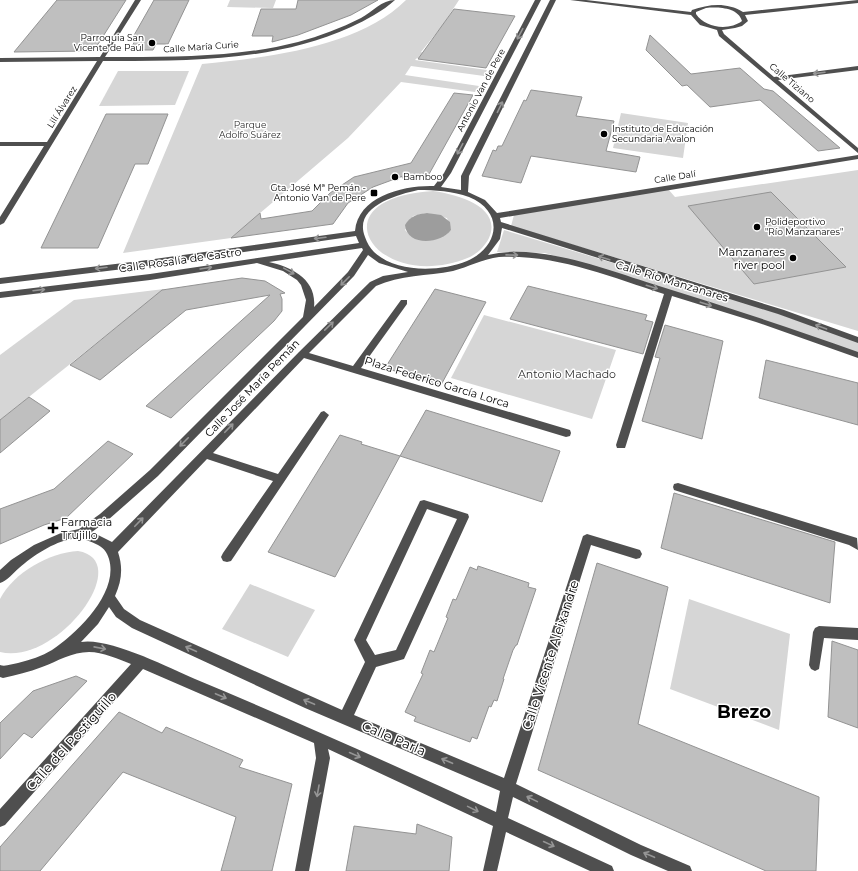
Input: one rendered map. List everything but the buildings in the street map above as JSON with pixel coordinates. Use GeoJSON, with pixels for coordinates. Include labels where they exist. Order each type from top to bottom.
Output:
{"type":"FeatureCollection","features":[{"type":"Feature","properties":{"kind":"street","name":"Lilí Álvarez"},"geometry":{"type":"LineString","coordinates":[[0,223],[138,0]]}},
{"type":"Feature","properties":{"kind":"street","name":"Calle María Curie"},"geometry":{"type":"LineString","coordinates":[[0,60],[190,58],[277,48],[333,32],[372,16],[392,0]]}},
{"type":"Feature","properties":{"kind":"street","name":"Antonio Van de Pere"},"geometry":{"type":"LineString","coordinates":[[436,188],[447,173],[538,0]]}},
{"type":"Feature","properties":{"kind":"street"},"geometry":{"type":"LineString","coordinates":[[464,193],[465,176],[553,0]]}},
{"type":"Feature","properties":{"kind":"street"},"geometry":{"type":"LineString","coordinates":[[572,0],[693,14]]}},
{"type":"Feature","properties":{"kind":"street"},"geometry":{"type":"LineString","coordinates":[[722,7],[723,0]]}},
{"type":"Feature","properties":{"kind":"street"},"geometry":{"type":"LineString","coordinates":[[693,14],[698,8],[705,7],[722,7],[742,14],[855,1],[858,5]]}},
{"type":"Feature","properties":{"kind":"street"},"geometry":{"type":"LineString","coordinates":[[693,14],[694,18],[699,21],[719,27],[730,27],[742,24],[745,21],[742,14]]}},
{"type":"Feature","properties":{"kind":"street","name":"Calle Tiziano"},"geometry":{"type":"LineString","coordinates":[[719,27],[721,35],[858,151]]}},
{"type":"Feature","properties":{"kind":"street"},"geometry":{"type":"LineString","coordinates":[[773,79],[858,68]]}},
{"type":"Feature","properties":{"kind":"street"},"geometry":{"type":"LineString","coordinates":[[0,144],[49,144]]}},
{"type":"Feature","properties":{"kind":"street","name":"Calle Dalí"},"geometry":{"type":"LineString","coordinates":[[496,220],[858,157]]}},
{"type":"Feature","properties":{"kind":"street"},"geometry":{"type":"LineString","coordinates":[[436,188],[464,193],[479,201],[496,220],[498,235],[493,245],[474,261],[457,267],[426,271],[402,268],[387,263],[373,255],[366,247],[359,233],[360,222],[365,212],[381,198],[404,190],[436,188]]}},
{"type":"Feature","properties":{"kind":"street","name":"Calle Río Manzanares"},"geometry":{"type":"LineString","coordinates":[[496,220],[781,312],[858,340]]}},
{"type":"Feature","properties":{"kind":"street","name":"Calle Rosalía de Castro"},"geometry":{"type":"LineString","coordinates":[[0,280],[140,264],[359,233]]}},
{"type":"Feature","properties":{"kind":"street","name":"Calle Rosalía de Castro"},"geometry":{"type":"LineString","coordinates":[[0,295],[150,277],[252,261],[366,247]]}},
{"type":"Feature","properties":{"kind":"street","name":"Calle José María Pemán"},"geometry":{"type":"LineString","coordinates":[[81,534],[104,517],[154,473],[351,274],[366,247]]}},
{"type":"Feature","properties":{"kind":"street","name":"Calle Río Manzanares"},"geometry":{"type":"LineString","coordinates":[[474,261],[498,255],[530,255],[574,263],[780,327],[858,355]]}},
{"type":"Feature","properties":{"kind":"street"},"geometry":{"type":"LineString","coordinates":[[252,261],[274,265],[288,270],[301,279],[308,291],[310,301],[306,319]]}},
{"type":"Feature","properties":{"kind":"street","name":"Calle José María Pemán"},"geometry":{"type":"LineString","coordinates":[[112,550],[302,354],[373,284],[386,278],[426,271]]}},
{"type":"Feature","properties":{"kind":"street"},"geometry":{"type":"LineString","coordinates":[[621,445],[669,292]]}},
{"type":"Feature","properties":{"kind":"street"},"geometry":{"type":"LineString","coordinates":[[355,370],[404,302]]}},
{"type":"Feature","properties":{"kind":"street","name":"Plaza Federico García Lorca"},"geometry":{"type":"LineString","coordinates":[[302,354],[566,433]]}},
{"type":"Feature","properties":{"kind":"street"},"geometry":{"type":"LineString","coordinates":[[227,557],[324,415]]}},
{"type":"Feature","properties":{"kind":"street"},"geometry":{"type":"LineString","coordinates":[[204,454],[280,479]]}},
{"type":"Feature","properties":{"kind":"street"},"geometry":{"type":"LineString","coordinates":[[678,487],[852,541],[858,545]]}},
{"type":"Feature","properties":{"kind":"street"},"geometry":{"type":"LineString","coordinates":[[424,504],[464,517],[400,655],[372,662],[360,640],[424,504]]}},
{"type":"Feature","properties":{"kind":"street"},"geometry":{"type":"LineString","coordinates":[[0,576],[31,552],[58,538],[81,534],[103,541],[112,550],[116,565],[114,584],[109,597],[98,615],[62,651]]}},
{"type":"Feature","properties":{"kind":"street","name":"Calle Vicente Aleixandre"},"geometry":{"type":"LineString","coordinates":[[490,871],[508,787],[587,539],[636,554]]}},
{"type":"Feature","properties":{"kind":"street","name":"Calle Parla"},"geometry":{"type":"LineString","coordinates":[[109,597],[120,613],[136,624],[508,787],[636,850],[685,871]]}},
{"type":"Feature","properties":{"kind":"street"},"geometry":{"type":"LineString","coordinates":[[815,665],[819,632],[858,634]]}},
{"type":"Feature","properties":{"kind":"street"},"geometry":{"type":"LineString","coordinates":[[1,672],[31,666],[62,651],[89,646],[114,651],[320,739],[607,871]]}},
{"type":"Feature","properties":{"kind":"street","name":"Calle del Postiguillo"},"geometry":{"type":"LineString","coordinates":[[0,820],[141,662]]}},
{"type":"Feature","properties":{"kind":"street"},"geometry":{"type":"LineString","coordinates":[[346,717],[372,662]]}},
{"type":"Feature","properties":{"kind":"street"},"geometry":{"type":"LineString","coordinates":[[302,871],[318,792],[323,758],[320,739]]}},
{"type":"Feature","properties":{"kind":"green space"},"geometry":{"type":"Polygon","coordinates":[[[230,0],[276,0],[273,8],[227,7],[230,0]]]}},
{"type":"Feature","properties":{"kind":"green space","name":"Parque Adolfo Suárez"},"geometry":{"type":"Polygon","coordinates":[[[406,0],[459,0],[442,26],[421,52],[423,53],[415,60],[487,70],[484,76],[411,66],[405,75],[479,86],[475,92],[401,82],[348,138],[231,238],[123,253],[202,64],[282,54],[338,39],[364,29],[387,16],[406,0]]]}},
{"type":"Feature","properties":{"kind":"green space"},"geometry":{"type":"Polygon","coordinates":[[[118,71],[189,71],[175,105],[99,106],[118,71]]]}},
{"type":"Feature","properties":{"kind":"green space"},"geometry":{"type":"Polygon","coordinates":[[[621,113],[688,123],[683,158],[613,148],[621,113]]]}},
{"type":"Feature","properties":{"kind":"green space"},"geometry":{"type":"Polygon","coordinates":[[[858,170],[858,331],[511,226],[514,215],[668,189],[675,197],[858,170]]]}},
{"type":"Feature","properties":{"kind":"green space"},"geometry":{"type":"Polygon","coordinates":[[[433,191],[464,199],[483,210],[489,218],[492,227],[489,238],[481,249],[470,257],[437,266],[408,264],[386,255],[371,241],[367,225],[375,210],[396,197],[433,191]],[[427,213],[413,216],[405,230],[415,237],[428,239],[441,237],[451,230],[447,218],[427,213]]]}},
{"type":"Feature","properties":{"kind":"green space"},"geometry":{"type":"Polygon","coordinates":[[[504,230],[765,309],[858,342],[858,353],[657,286],[545,253],[497,252],[504,230]]]}},
{"type":"Feature","properties":{"kind":"green space"},"geometry":{"type":"Polygon","coordinates":[[[164,289],[0,420],[0,355],[74,300],[164,289]]]}},
{"type":"Feature","properties":{"kind":"green space","name":"Antonio Machado"},"geometry":{"type":"Polygon","coordinates":[[[484,315],[616,350],[592,419],[451,378],[484,315]]]}},
{"type":"Feature","properties":{"kind":"green space"},"geometry":{"type":"Polygon","coordinates":[[[78,551],[94,559],[98,573],[94,591],[82,610],[65,629],[44,644],[22,652],[0,652],[0,599],[6,589],[23,572],[44,560],[78,551]]]}},
{"type":"Feature","properties":{"kind":"green space"},"geometry":{"type":"Polygon","coordinates":[[[250,584],[315,610],[288,657],[222,629],[250,584]]]}},
{"type":"Feature","properties":{"kind":"green space"},"geometry":{"type":"Polygon","coordinates":[[[689,599],[790,634],[779,730],[670,689],[689,599]]]}},
{"type":"Feature","properties":{"kind":"shaded area"},"geometry":{"type":"Polygon","coordinates":[[[427,213],[441,215],[450,222],[451,230],[446,235],[433,240],[418,240],[412,237],[407,232],[405,225],[409,219],[414,216],[427,213]]]}},
{"type":"Feature","properties":{"kind":"place","name":"Parroquia San Vicente de Paúl"},"geometry":{"type":"Point","coordinates":[152,43]}},
{"type":"Feature","properties":{"kind":"place","name":"Instituto de Educación Secundaria Avalon"},"geometry":{"type":"Point","coordinates":[604,134]}},
{"type":"Feature","properties":{"kind":"place","name":"Bamboo"},"geometry":{"type":"Point","coordinates":[395,177]}},
{"type":"Feature","properties":{"kind":"place","name":"Gta. José Mª Pemán - Antonio Van de Pere"},"geometry":{"type":"Point","coordinates":[374,193]}},
{"type":"Feature","properties":{"kind":"place","name":"Polideportivo \"Río Manzanares\""},"geometry":{"type":"Point","coordinates":[757,227]}},
{"type":"Feature","properties":{"kind":"place","name":"Manzanares river pool"},"geometry":{"type":"Point","coordinates":[793,258]}},
{"type":"Feature","properties":{"kind":"place","name":"Farmacia Trujillo"},"geometry":{"type":"Point","coordinates":[53,528]}},
{"type":"Feature","properties":{"kind":"district","name":"Brezo"},"geometry":{"type":"Point","coordinates":[744,712]}}]}
